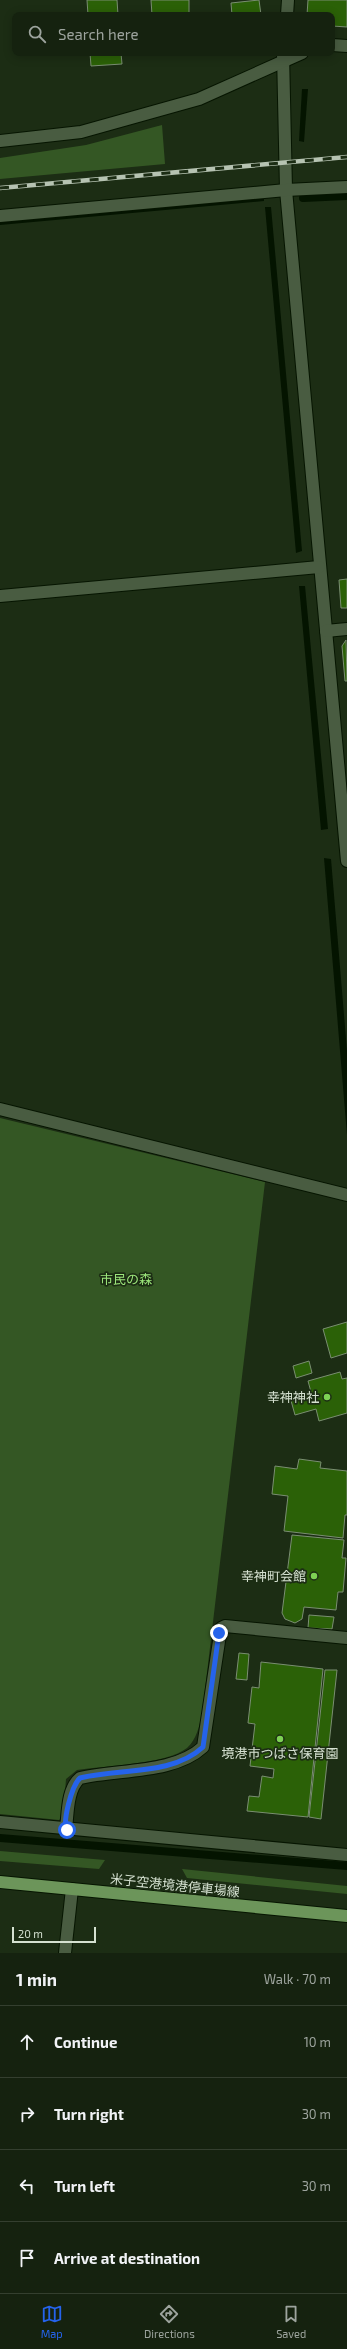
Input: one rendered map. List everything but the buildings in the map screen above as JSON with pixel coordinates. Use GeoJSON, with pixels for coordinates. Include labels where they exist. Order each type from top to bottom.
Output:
{"type":"FeatureCollection","features":[{"type":"Feature","properties":{"kind":"main road","name":"米子空港境港停車場線"},"geometry":{"type":"LineString","coordinates":[[0,1882],[347,1916]]}},
{"type":"Feature","properties":{"kind":"street"},"geometry":{"type":"LineString","coordinates":[[287,12],[288,0]]}},
{"type":"Feature","properties":{"kind":"street"},"geometry":{"type":"LineString","coordinates":[[335,45],[347,46]]}},
{"type":"Feature","properties":{"kind":"street"},"geometry":{"type":"LineString","coordinates":[[0,141],[81,132],[199,99],[283,58],[286,190],[347,861]]}},
{"type":"Feature","properties":{"kind":"street"},"geometry":{"type":"LineString","coordinates":[[0,216],[286,190],[347,187]]}},
{"type":"Feature","properties":{"kind":"street"},"geometry":{"type":"LineString","coordinates":[[0,596],[320,567]]}},
{"type":"Feature","properties":{"kind":"street"},"geometry":{"type":"LineString","coordinates":[[326,631],[347,629]]}},
{"type":"Feature","properties":{"kind":"street"},"geometry":{"type":"LineString","coordinates":[[0,1109],[347,1195]]}},
{"type":"Feature","properties":{"kind":"street"},"geometry":{"type":"LineString","coordinates":[[66,1830],[69,1799],[75,1782],[80,1778],[160,1766],[184,1760],[203,1747],[221,1628],[225,1626],[347,1638]]}},
{"type":"Feature","properties":{"kind":"street"},"geometry":{"type":"LineString","coordinates":[[0,1822],[66,1830],[347,1855]]}},
{"type":"Feature","properties":{"kind":"street"},"geometry":{"type":"LineString","coordinates":[[65,1953],[72,1889]]}},
{"type":"Feature","properties":{"kind":"green space"},"geometry":{"type":"Polygon","coordinates":[[[162,125],[165,164],[0,179],[0,158],[86,145],[162,125]]]}},
{"type":"Feature","properties":{"kind":"green space","name":"市民の森"},"geometry":{"type":"Polygon","coordinates":[[[0,1118],[265,1182],[202,1715],[199,1728],[195,1737],[187,1748],[165,1758],[135,1764],[77,1770],[66,1779],[63,1817],[59,1820],[0,1814],[0,1118]]]}},
{"type":"Feature","properties":{"kind":"green space"},"geometry":{"type":"Polygon","coordinates":[[[0,1851],[105,1860],[99,1869],[0,1861],[0,1851]]]}},
{"type":"Feature","properties":{"kind":"green space"},"geometry":{"type":"Polygon","coordinates":[[[182,1869],[347,1886],[347,1894],[187,1878],[182,1869]]]}},
{"type":"Feature","properties":{"kind":"shaded area"},"geometry":{"type":"Polygon","coordinates":[[[302,89],[308,89],[304,142],[299,141],[302,89]]]}},
{"type":"Feature","properties":{"kind":"shaded area"},"geometry":{"type":"Polygon","coordinates":[[[264,196],[264,201],[0,225],[0,220],[264,196]]]}},
{"type":"Feature","properties":{"kind":"shaded area"},"geometry":{"type":"Polygon","coordinates":[[[265,207],[271,207],[302,551],[296,553],[265,207]]]}},
{"type":"Feature","properties":{"kind":"shaded area"},"geometry":{"type":"Polygon","coordinates":[[[299,586],[305,586],[328,829],[321,830],[299,586]]]}},
{"type":"Feature","properties":{"kind":"shaded area"},"geometry":{"type":"Polygon","coordinates":[[[324,858],[331,859],[347,1051],[347,1135],[324,858]]]}},
{"type":"Feature","properties":{"kind":"waterway"},"geometry":{"type":"LineString","coordinates":[[303,198],[347,196]]}},
{"type":"Feature","properties":{"kind":"waterway"},"geometry":{"type":"LineString","coordinates":[[0,1838],[347,1866]]}},
{"type":"Feature","properties":{"kind":"railway"},"geometry":{"type":"LineString","coordinates":[[0,188],[347,157]]}},
{"type":"Feature","properties":{"kind":"place","name":"幸神神社"},"geometry":{"type":"Point","coordinates":[327,1397]}},
{"type":"Feature","properties":{"kind":"place","name":"幸神町会館"},"geometry":{"type":"Point","coordinates":[314,1576]}},
{"type":"Feature","properties":{"kind":"place","name":"境港市つばさ保育園"},"geometry":{"type":"Point","coordinates":[280,1739]}},
{"type":"Feature","properties":{"kind":"route"},"geometry":{"type":"LineString","coordinates":[[67,1830],[69,1799],[75,1782],[80,1778],[160,1766],[184,1760],[198,1752],[203,1747],[219,1633]]}}]}
